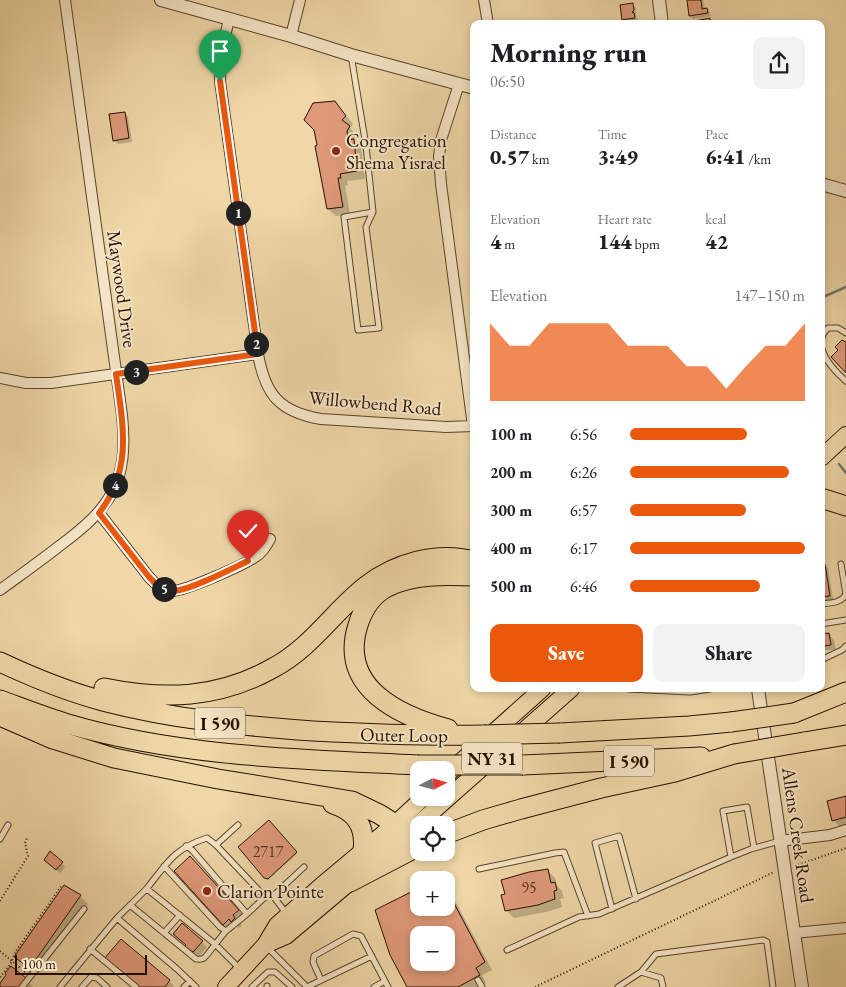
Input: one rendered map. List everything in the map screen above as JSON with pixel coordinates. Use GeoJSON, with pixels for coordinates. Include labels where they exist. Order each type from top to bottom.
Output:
{"type":"FeatureCollection","features":[{"type":"Feature","properties":{"kind":"highway"},"geometry":{"type":"LineString","coordinates":[[825,499],[846,506]]}},
{"type":"Feature","properties":{"kind":"highway"},"geometry":{"type":"LineString","coordinates":[[25,674],[149,696],[190,695],[215,691],[256,676],[290,658],[305,647],[366,586],[394,569],[438,558],[470,560]]}},
{"type":"Feature","properties":{"kind":"highway"},"geometry":{"type":"LineString","coordinates":[[452,734],[399,711],[383,701],[362,677],[356,662],[354,648],[361,616],[374,596],[386,588],[411,579],[470,576]]}},
{"type":"Feature","properties":{"kind":"highway","name":"Outer Loop"},"geometry":{"type":"LineString","coordinates":[[0,662],[25,674],[102,701],[192,720],[351,733],[452,734]]}},
{"type":"Feature","properties":{"kind":"highway"},"geometry":{"type":"LineString","coordinates":[[794,712],[846,692]]}},
{"type":"Feature","properties":{"kind":"highway","name":"Outer Loop"},"geometry":{"type":"LineString","coordinates":[[0,700],[68,724],[170,746],[268,757],[417,765],[523,765],[710,757],[846,735]]}},
{"type":"Feature","properties":{"kind":"highway","name":"I 590"},"geometry":{"type":"LineString","coordinates":[[452,734],[560,733],[689,726],[731,722],[846,702]]}},
{"type":"Feature","properties":{"kind":"highway"},"geometry":{"type":"LineString","coordinates":[[0,716],[53,739],[114,758],[218,779],[352,802],[379,814],[410,833]]}},
{"type":"Feature","properties":{"kind":"highway"},"geometry":{"type":"LineString","coordinates":[[455,831],[520,809],[601,788],[675,772],[734,754]]}},
{"type":"Feature","properties":{"kind":"highway"},"geometry":{"type":"LineString","coordinates":[[303,793],[344,808],[361,824],[364,839],[363,851]]}},
{"type":"Feature","properties":{"kind":"highway"},"geometry":{"type":"LineString","coordinates":[[350,882],[410,841]]}},
{"type":"Feature","properties":{"kind":"main road"},"geometry":{"type":"LineString","coordinates":[[825,454],[843,438]]}},
{"type":"Feature","properties":{"kind":"main road","name":"NY 31"},"geometry":{"type":"LineString","coordinates":[[455,767],[539,692]]}},
{"type":"Feature","properties":{"kind":"main road","name":"NY 31"},"geometry":{"type":"LineString","coordinates":[[438,816],[568,692]]}},
{"type":"Feature","properties":{"kind":"main road"},"geometry":{"type":"LineString","coordinates":[[226,987],[265,945],[278,925],[288,915],[414,806]]}},
{"type":"Feature","properties":{"kind":"main road"},"geometry":{"type":"LineString","coordinates":[[265,945],[286,936],[350,882]]}},
{"type":"Feature","properties":{"kind":"street","name":"Maywood Drive"},"geometry":{"type":"LineString","coordinates":[[0,590],[84,528],[99,513],[109,499],[116,484],[124,449],[122,415],[65,0]]}},
{"type":"Feature","properties":{"kind":"street"},"geometry":{"type":"LineString","coordinates":[[161,0],[291,36],[350,55],[470,87]]}},
{"type":"Feature","properties":{"kind":"street"},"geometry":{"type":"LineString","coordinates":[[291,36],[300,0]]}},
{"type":"Feature","properties":{"kind":"street"},"geometry":{"type":"LineString","coordinates":[[484,0],[487,20]]}},
{"type":"Feature","properties":{"kind":"street"},"geometry":{"type":"LineString","coordinates":[[659,0],[662,20]]}},
{"type":"Feature","properties":{"kind":"street","name":"Willowbend Road"},"geometry":{"type":"LineString","coordinates":[[229,19],[221,54],[220,81],[258,354],[264,378],[274,396],[289,410],[304,416],[321,419],[446,427],[470,426]]}},
{"type":"Feature","properties":{"kind":"street"},"geometry":{"type":"LineString","coordinates":[[459,84],[438,156],[470,403]]}},
{"type":"Feature","properties":{"kind":"street"},"geometry":{"type":"LineString","coordinates":[[825,185],[846,191]]}},
{"type":"Feature","properties":{"kind":"street"},"geometry":{"type":"LineString","coordinates":[[0,378],[36,384],[51,383],[258,354]]}},
{"type":"Feature","properties":{"kind":"street"},"geometry":{"type":"LineString","coordinates":[[99,513],[149,577],[164,589],[172,591],[189,587],[248,561],[258,555],[270,540]]}},
{"type":"Feature","properties":{"kind":"street","name":"Allens Creek Road"},"geometry":{"type":"LineString","coordinates":[[758,692],[802,987]]}},
{"type":"Feature","properties":{"kind":"street"},"geometry":{"type":"LineString","coordinates":[[780,841],[830,835],[846,830]]}},
{"type":"Feature","properties":{"kind":"street"},"geometry":{"type":"LineString","coordinates":[[794,933],[846,928]]}},
{"type":"Feature","properties":{"kind":"lane"},"geometry":{"type":"LineString","coordinates":[[350,55],[366,146],[373,212],[366,227],[379,328],[358,330],[344,217],[373,212]]}},
{"type":"Feature","properties":{"kind":"lane"},"geometry":{"type":"LineString","coordinates":[[825,331],[828,328],[838,328],[846,333]]}},
{"type":"Feature","properties":{"kind":"lane"},"geometry":{"type":"LineString","coordinates":[[825,356],[826,360],[846,381]]}},
{"type":"Feature","properties":{"kind":"lane"},"geometry":{"type":"LineString","coordinates":[[825,603],[840,601],[846,594],[841,564]]}},
{"type":"Feature","properties":{"kind":"lane"},"geometry":{"type":"LineString","coordinates":[[825,623],[846,620]]}},
{"type":"Feature","properties":{"kind":"lane"},"geometry":{"type":"LineString","coordinates":[[825,658],[846,646]]}},
{"type":"Feature","properties":{"kind":"lane"},"geometry":{"type":"LineString","coordinates":[[731,857],[723,811],[747,807],[754,848]]}},
{"type":"Feature","properties":{"kind":"lane"},"geometry":{"type":"LineString","coordinates":[[0,839],[8,825]]}},
{"type":"Feature","properties":{"kind":"lane"},"geometry":{"type":"LineString","coordinates":[[216,845],[238,825]]}},
{"type":"Feature","properties":{"kind":"lane"},"geometry":{"type":"LineString","coordinates":[[612,909],[596,842],[619,836],[636,899]]}},
{"type":"Feature","properties":{"kind":"lane"},"geometry":{"type":"LineString","coordinates":[[60,987],[117,918],[147,889],[164,866],[186,846],[207,838],[216,845],[265,897]]}},
{"type":"Feature","properties":{"kind":"lane"},"geometry":{"type":"LineString","coordinates":[[507,950],[579,917],[598,914],[612,909],[731,857],[780,841]]}},
{"type":"Feature","properties":{"kind":"lane"},"geometry":{"type":"LineString","coordinates":[[186,846],[192,850],[247,914]]}},
{"type":"Feature","properties":{"kind":"lane"},"geometry":{"type":"LineString","coordinates":[[479,869],[564,852],[588,916]]}},
{"type":"Feature","properties":{"kind":"lane"},"geometry":{"type":"LineString","coordinates":[[164,866],[220,927],[226,931]]}},
{"type":"Feature","properties":{"kind":"lane"},"geometry":{"type":"LineString","coordinates":[[130,905],[196,959],[205,958],[226,931],[265,897],[273,896],[304,867]]}},
{"type":"Feature","properties":{"kind":"lane"},"geometry":{"type":"LineString","coordinates":[[147,889],[215,944],[241,970]]}},
{"type":"Feature","properties":{"kind":"lane"},"geometry":{"type":"LineString","coordinates":[[273,896],[288,915]]}},
{"type":"Feature","properties":{"kind":"lane"},"geometry":{"type":"LineString","coordinates":[[22,987],[84,909]]}},
{"type":"Feature","properties":{"kind":"lane"},"geometry":{"type":"LineString","coordinates":[[164,934],[180,915]]}},
{"type":"Feature","properties":{"kind":"lane"},"geometry":{"type":"LineString","coordinates":[[117,918],[177,968],[196,987]]}},
{"type":"Feature","properties":{"kind":"lane"},"geometry":{"type":"LineString","coordinates":[[321,980],[313,962],[314,956],[353,934],[361,936],[388,987]]}},
{"type":"Feature","properties":{"kind":"lane"},"geometry":{"type":"LineString","coordinates":[[618,987],[641,972],[656,954],[764,940],[767,942],[773,987]]}},
{"type":"Feature","properties":{"kind":"lane"},"geometry":{"type":"LineString","coordinates":[[265,945],[307,987],[372,956]]}},
{"type":"Feature","properties":{"kind":"lane"},"geometry":{"type":"LineString","coordinates":[[90,949],[136,987]]}},
{"type":"Feature","properties":{"kind":"lane"},"geometry":{"type":"LineString","coordinates":[[252,987],[268,972],[275,972],[292,987]]}},
{"type":"Feature","properties":{"kind":"lane"},"geometry":{"type":"LineString","coordinates":[[641,972],[661,978],[663,987]]}},
{"type":"Feature","properties":{"kind":"lane"},"geometry":{"type":"LineString","coordinates":[[82,987],[91,977],[97,978],[107,987]]}},
{"type":"Feature","properties":{"kind":"lane"},"geometry":{"type":"LineString","coordinates":[[184,987],[190,980]]}},
{"type":"Feature","properties":{"kind":"lane"},"geometry":{"type":"LineString","coordinates":[[478,980],[482,987]]}},
{"type":"Feature","properties":{"kind":"lane"},"geometry":{"type":"LineString","coordinates":[[374,987],[385,981]]}},
{"type":"Feature","properties":{"kind":"path"},"geometry":{"type":"LineString","coordinates":[[0,901],[28,856],[25,843],[27,838]]}},
{"type":"Feature","properties":{"kind":"path"},"geometry":{"type":"LineString","coordinates":[[795,866],[846,848]]}},
{"type":"Feature","properties":{"kind":"path"},"geometry":{"type":"LineString","coordinates":[[535,987],[776,871]]}},
{"type":"Feature","properties":{"kind":"path"},"geometry":{"type":"LineString","coordinates":[[0,977],[62,885]]}},
{"type":"Feature","properties":{"kind":"path"},"geometry":{"type":"LineString","coordinates":[[0,951],[31,976]]}},
{"type":"Feature","properties":{"kind":"building"},"geometry":{"type":"Polygon","coordinates":[[[687,0],[701,0],[702,9],[707,8],[708,13],[689,16],[687,0]]]}},
{"type":"Feature","properties":{"kind":"building"},"geometry":{"type":"Polygon","coordinates":[[[633,3],[634,10],[632,12],[635,18],[622,20],[620,5],[633,3]]]}},
{"type":"Feature","properties":{"kind":"building","name":"Congregation Shema Yisrael"},"geometry":{"type":"Polygon","coordinates":[[[335,101],[346,116],[342,120],[350,126],[347,131],[348,140],[354,139],[357,171],[340,174],[341,178],[338,178],[343,207],[327,209],[315,146],[317,145],[314,130],[304,120],[313,103],[335,101]]]}},
{"type":"Feature","properties":{"kind":"building"},"geometry":{"type":"Polygon","coordinates":[[[125,112],[129,138],[113,141],[109,114],[125,112]]]}},
{"type":"Feature","properties":{"kind":"building"},"geometry":{"type":"Polygon","coordinates":[[[842,340],[846,342],[846,373],[831,357],[838,350],[835,347],[842,340]]]}},
{"type":"Feature","properties":{"kind":"building"},"geometry":{"type":"Polygon","coordinates":[[[825,564],[830,596],[825,597],[825,564]]]}},
{"type":"Feature","properties":{"kind":"building"},"geometry":{"type":"Polygon","coordinates":[[[829,633],[831,645],[825,646],[825,634],[829,633]]]}},
{"type":"Feature","properties":{"kind":"building"},"geometry":{"type":"Polygon","coordinates":[[[846,796],[846,817],[832,821],[827,801],[846,796]]]}},
{"type":"Feature","properties":{"kind":"building"},"geometry":{"type":"Polygon","coordinates":[[[269,820],[297,852],[268,879],[264,878],[238,847],[269,820]]]}},
{"type":"Feature","properties":{"kind":"building"},"geometry":{"type":"Polygon","coordinates":[[[50,851],[63,862],[56,870],[44,860],[50,851]]]}},
{"type":"Feature","properties":{"kind":"building","name":"Clarion Pointe"},"geometry":{"type":"Polygon","coordinates":[[[190,856],[239,910],[233,915],[235,918],[231,922],[229,919],[223,925],[174,871],[190,856]]]}},
{"type":"Feature","properties":{"kind":"building"},"geometry":{"type":"Polygon","coordinates":[[[548,869],[551,883],[555,882],[557,890],[554,891],[555,899],[538,905],[505,911],[501,895],[505,894],[501,880],[548,869]]]}},
{"type":"Feature","properties":{"kind":"building"},"geometry":{"type":"Polygon","coordinates":[[[64,885],[81,895],[30,968],[14,957],[64,885]]]}},
{"type":"Feature","properties":{"kind":"building"},"geometry":{"type":"Polygon","coordinates":[[[410,892],[410,916],[455,916],[455,905],[485,962],[476,968],[480,975],[458,987],[407,987],[390,955],[375,910],[410,892]]]}},
{"type":"Feature","properties":{"kind":"building"},"geometry":{"type":"Polygon","coordinates":[[[182,923],[203,941],[193,952],[183,948],[186,945],[173,934],[182,923]]]}},
{"type":"Feature","properties":{"kind":"building"},"geometry":{"type":"Polygon","coordinates":[[[121,939],[170,980],[165,987],[138,987],[104,959],[121,939]]]}},
{"type":"Feature","properties":{"kind":"building"},"geometry":{"type":"Polygon","coordinates":[[[11,966],[26,978],[19,987],[0,987],[0,983],[6,975],[5,973],[11,966]]]}},
{"type":"Feature","properties":{"kind":"waterway"},"geometry":{"type":"LineString","coordinates":[[825,296],[846,287]]}},
{"type":"Feature","properties":{"kind":"waterway"},"geometry":{"type":"LineString","coordinates":[[839,464],[846,473]]}},
{"type":"Feature","properties":{"kind":"place","name":"Congregation Shema Yisrael"},"geometry":{"type":"Point","coordinates":[336,151]}},
{"type":"Feature","properties":{"kind":"place","name":"Clarion Pointe"},"geometry":{"type":"Point","coordinates":[207,891]}},
{"type":"Feature","properties":{"kind":"route"},"geometry":{"type":"LineString","coordinates":[[220,81],[258,354],[116,374],[122,415],[124,449],[118,479],[109,499],[99,513],[149,577],[164,589],[172,591],[189,587],[248,561]]}}]}
